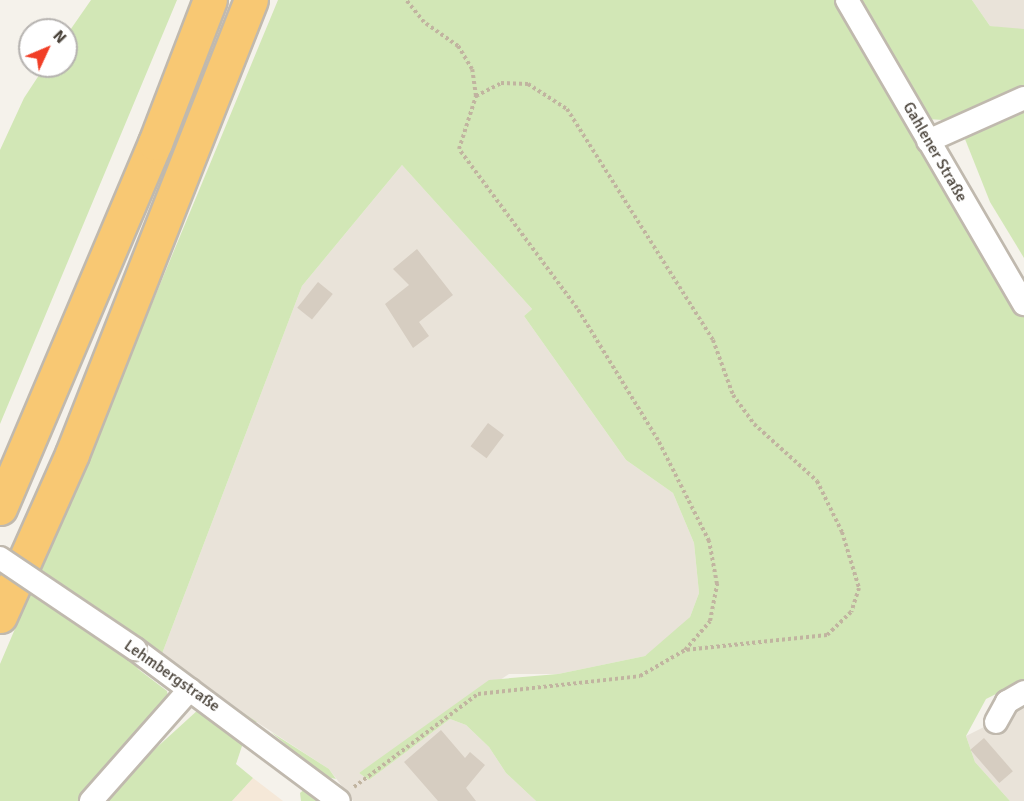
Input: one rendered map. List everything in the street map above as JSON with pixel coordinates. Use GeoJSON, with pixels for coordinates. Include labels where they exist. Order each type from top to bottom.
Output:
{"type":"FeatureCollection","features":[{"type":"Feature","properties":{"kind":"highway"},"geometry":{"type":"LineString","coordinates":[[0,508],[151,154],[210,0]]}},
{"type":"Feature","properties":{"kind":"highway"},"geometry":{"type":"LineString","coordinates":[[0,616],[72,454],[251,0]]}},
{"type":"Feature","properties":{"kind":"street","name":"Gahlener Straße"},"geometry":{"type":"LineString","coordinates":[[847,0],[1024,304]]}},
{"type":"Feature","properties":{"kind":"street"},"geometry":{"type":"LineString","coordinates":[[928,141],[1024,98]]}},
{"type":"Feature","properties":{"kind":"street","name":"Lehmbergstraße"},"geometry":{"type":"LineString","coordinates":[[0,558],[345,795]]}},
{"type":"Feature","properties":{"kind":"street"},"geometry":{"type":"LineString","coordinates":[[91,801],[190,689]]}},
{"type":"Feature","properties":{"kind":"street"},"geometry":{"type":"LineString","coordinates":[[996,722],[1007,702],[1024,692]]}},
{"type":"Feature","properties":{"kind":"path"},"geometry":{"type":"LineString","coordinates":[[345,795],[478,694],[640,676],[685,650],[710,621],[717,584],[709,541],[658,440],[577,308],[459,149],[476,96],[472,69],[458,46],[424,22],[406,0]]}},
{"type":"Feature","properties":{"kind":"path"},"geometry":{"type":"LineString","coordinates":[[476,96],[501,83],[528,84],[567,109],[713,340],[733,395],[754,424],[817,481],[842,532],[859,588],[851,612],[827,635],[685,650]]}},
{"type":"Feature","properties":{"kind":"shaded area"},"geometry":{"type":"Polygon","coordinates":[[[972,0],[1024,0],[1024,31],[990,26],[972,0]]]}},
{"type":"Feature","properties":{"kind":"shaded area"},"geometry":{"type":"Polygon","coordinates":[[[402,165],[532,309],[524,316],[626,460],[673,493],[694,543],[699,593],[690,617],[669,640],[645,656],[558,674],[509,674],[359,773],[369,780],[450,719],[466,725],[489,747],[506,773],[536,801],[353,801],[329,769],[160,659],[302,286],[402,165]]]}},
{"type":"Feature","properties":{"kind":"shaded area"},"geometry":{"type":"Polygon","coordinates":[[[1024,707],[1024,801],[1010,801],[975,762],[966,736],[1024,707]]]}},
{"type":"Feature","properties":{"kind":"shaded area"},"geometry":{"type":"Polygon","coordinates":[[[253,778],[283,801],[232,801],[253,778]]]}},
{"type":"Feature","properties":{"kind":"green space"},"geometry":{"type":"Polygon","coordinates":[[[91,0],[177,0],[0,424],[0,150],[24,98],[37,78],[78,78],[78,19],[91,0]]]}},
{"type":"Feature","properties":{"kind":"green space"},"geometry":{"type":"Polygon","coordinates":[[[278,0],[837,0],[1024,317],[1024,680],[986,699],[966,736],[975,762],[1010,801],[536,801],[506,773],[489,747],[466,725],[450,719],[369,780],[359,773],[489,680],[558,674],[645,656],[690,617],[699,593],[694,543],[673,493],[626,460],[524,316],[532,309],[402,165],[302,286],[160,659],[257,722],[250,723],[39,576],[278,0]]]}},
{"type":"Feature","properties":{"kind":"green space"},"geometry":{"type":"Polygon","coordinates":[[[857,0],[972,0],[990,26],[1024,29],[1024,87],[943,120],[927,119],[857,0]]]}},
{"type":"Feature","properties":{"kind":"green space"},"geometry":{"type":"Polygon","coordinates":[[[1024,106],[1024,258],[990,202],[963,134],[1024,106]]]}},
{"type":"Feature","properties":{"kind":"green space"},"geometry":{"type":"Polygon","coordinates":[[[32,589],[133,657],[138,669],[167,691],[168,697],[79,801],[0,801],[0,664],[32,589]]]}},
{"type":"Feature","properties":{"kind":"green space"},"geometry":{"type":"Polygon","coordinates":[[[199,709],[244,740],[236,764],[253,778],[232,801],[98,801],[199,709]]]}},
{"type":"Feature","properties":{"kind":"green space"},"geometry":{"type":"Polygon","coordinates":[[[271,732],[329,769],[336,779],[323,776],[271,732]]]}},
{"type":"Feature","properties":{"kind":"green space"},"geometry":{"type":"Polygon","coordinates":[[[307,787],[329,801],[301,801],[300,793],[307,787]]]}},
{"type":"Feature","properties":{"kind":"building"},"geometry":{"type":"Polygon","coordinates":[[[417,249],[453,295],[419,322],[429,336],[413,348],[385,304],[409,285],[393,269],[417,249]]]}},
{"type":"Feature","properties":{"kind":"building"},"geometry":{"type":"Polygon","coordinates":[[[318,282],[333,294],[312,320],[297,308],[318,282]]]}},
{"type":"Feature","properties":{"kind":"building"},"geometry":{"type":"Polygon","coordinates":[[[488,423],[504,435],[487,458],[471,446],[488,423]]]}},
{"type":"Feature","properties":{"kind":"building"},"geometry":{"type":"Polygon","coordinates":[[[441,730],[465,758],[470,752],[485,765],[466,788],[476,801],[438,801],[404,762],[441,730]]]}},
{"type":"Feature","properties":{"kind":"building"},"geometry":{"type":"Polygon","coordinates":[[[984,738],[1013,771],[999,783],[970,750],[984,738]]]}}]}
